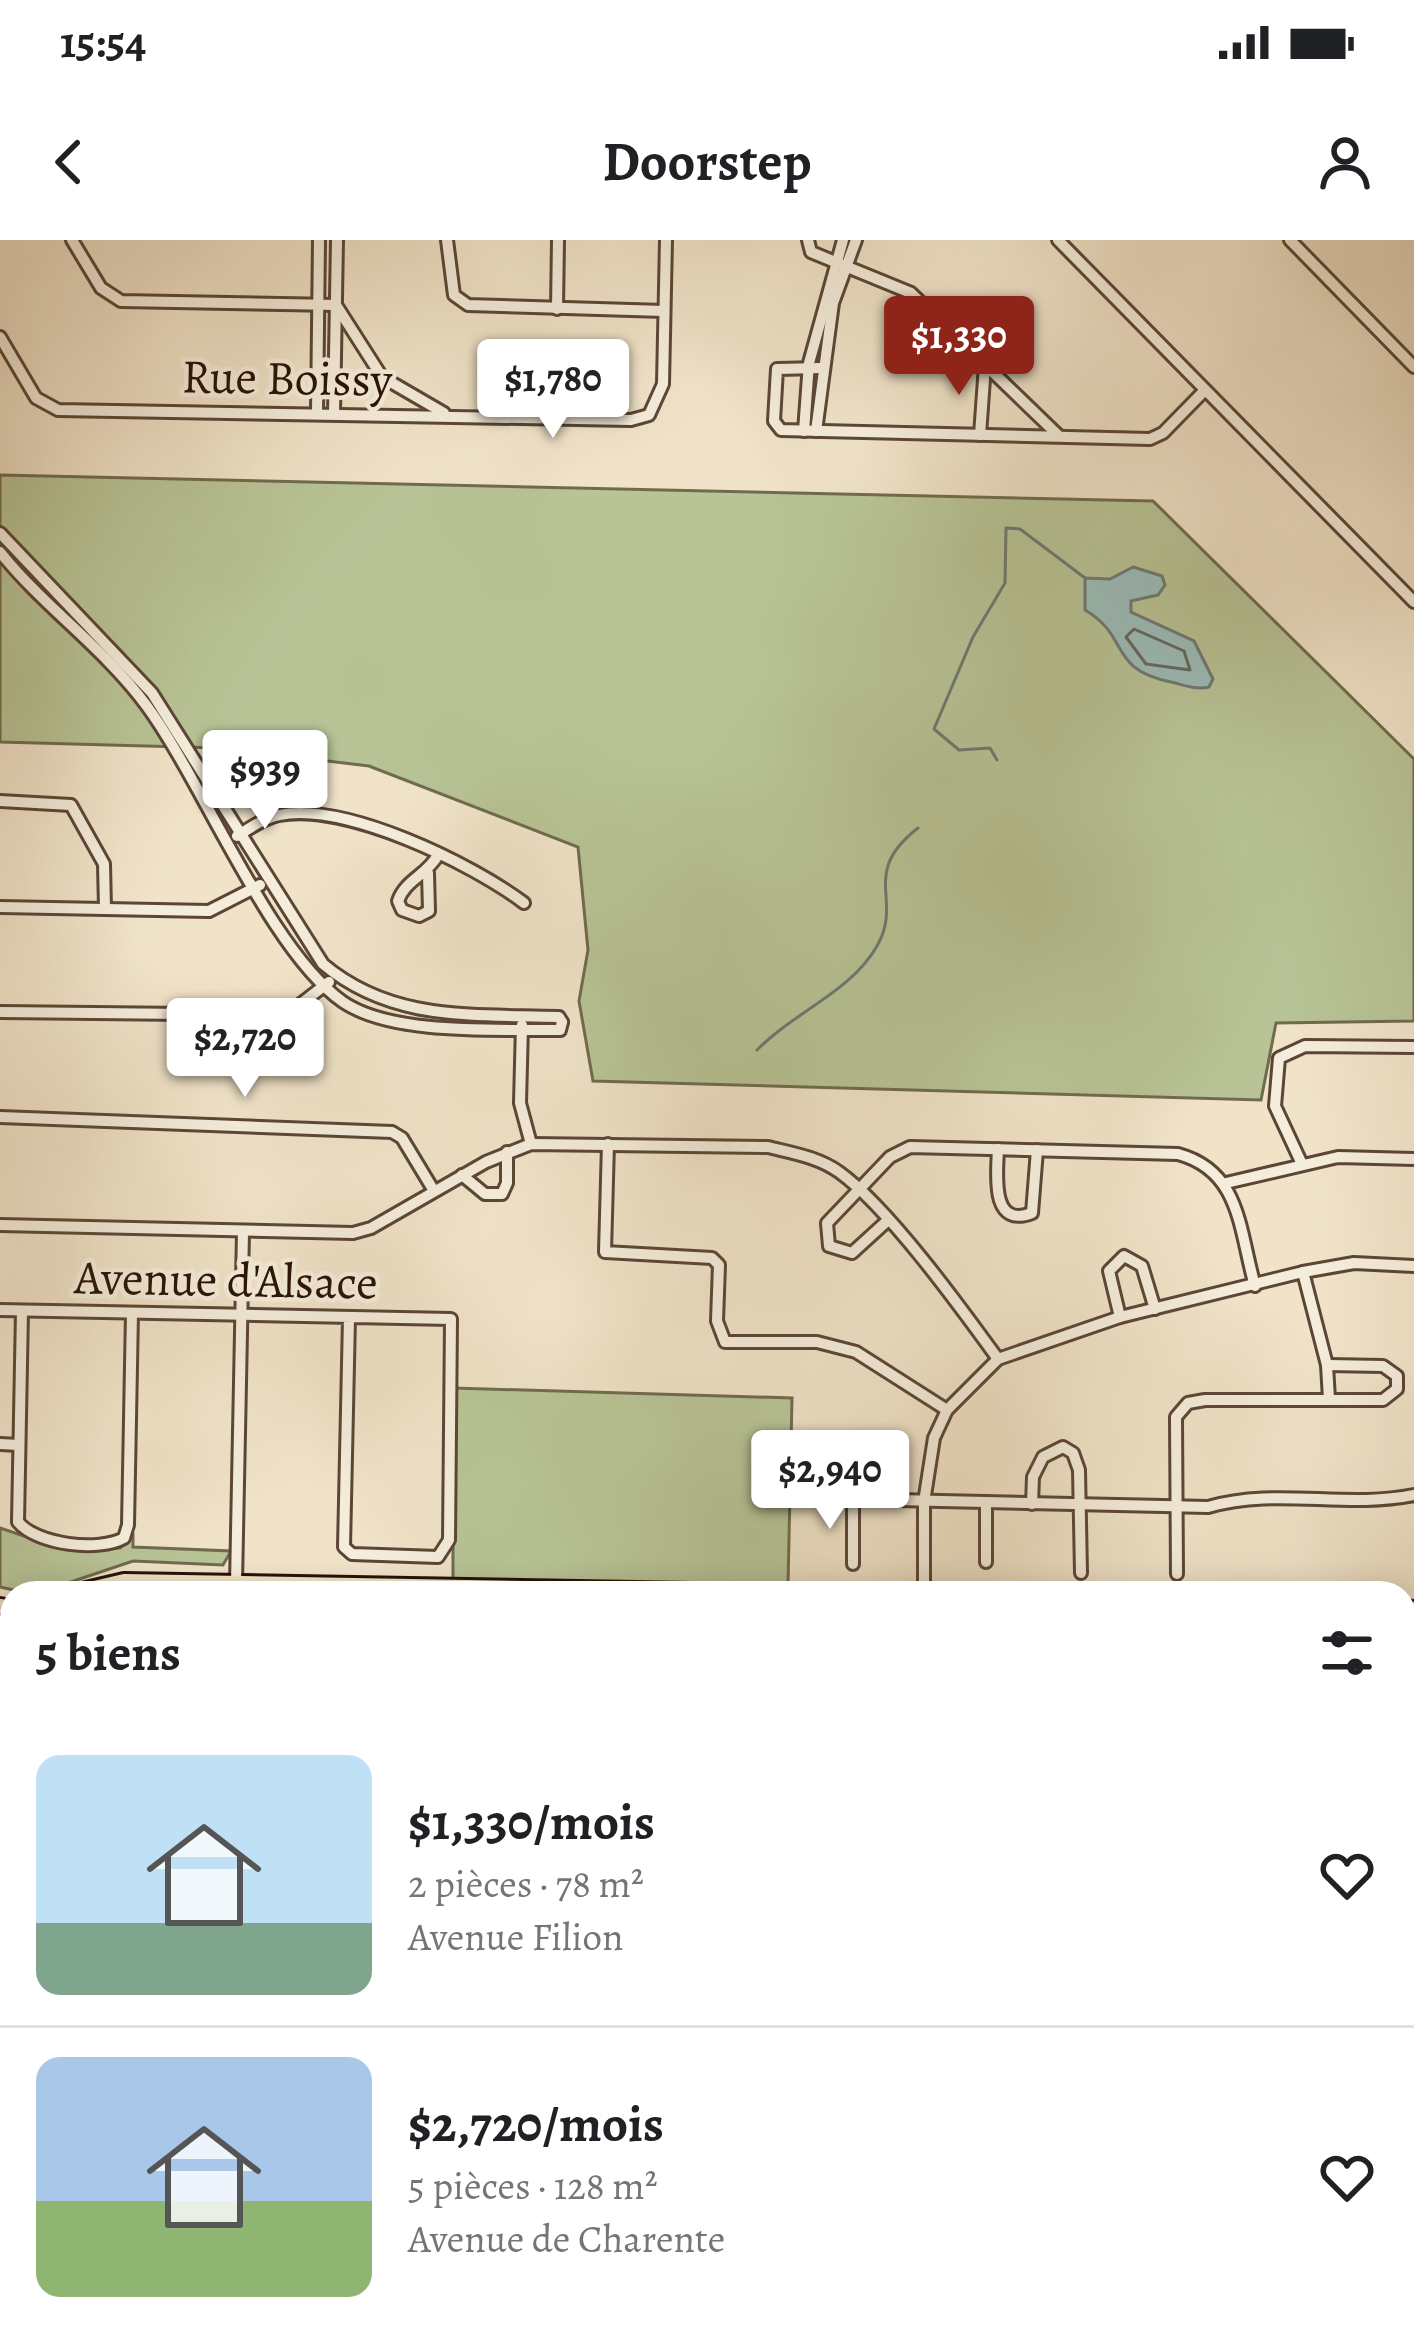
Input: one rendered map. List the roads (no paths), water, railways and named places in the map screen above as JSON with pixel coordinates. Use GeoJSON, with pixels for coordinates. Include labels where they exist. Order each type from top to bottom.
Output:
{"type":"FeatureCollection","features":[{"type":"Feature","properties":{"kind":"street"},"geometry":{"type":"LineString","coordinates":[[72,240],[101,289],[121,301],[336,305]]}},
{"type":"Feature","properties":{"kind":"street"},"geometry":{"type":"LineString","coordinates":[[317,413],[319,240]]}},
{"type":"Feature","properties":{"kind":"street"},"geometry":{"type":"LineString","coordinates":[[334,414],[337,240]]}},
{"type":"Feature","properties":{"kind":"street"},"geometry":{"type":"LineString","coordinates":[[447,240],[454,295],[468,304],[664,311]]}},
{"type":"Feature","properties":{"kind":"street"},"geometry":{"type":"LineString","coordinates":[[557,309],[558,240]]}},
{"type":"Feature","properties":{"kind":"street","name":"Rue Boissy"},"geometry":{"type":"LineString","coordinates":[[0,337],[37,398],[58,410],[631,420],[649,415],[663,384],[666,240]]}},
{"type":"Feature","properties":{"kind":"street"},"geometry":{"type":"LineString","coordinates":[[808,240],[812,252],[911,293],[1059,436]]}},
{"type":"Feature","properties":{"kind":"street"},"geometry":{"type":"LineString","coordinates":[[810,431],[814,368],[843,240]]}},
{"type":"Feature","properties":{"kind":"street"},"geometry":{"type":"LineString","coordinates":[[841,263],[856,240]]}},
{"type":"Feature","properties":{"kind":"street"},"geometry":{"type":"LineString","coordinates":[[1058,240],[1414,602]]}},
{"type":"Feature","properties":{"kind":"street"},"geometry":{"type":"LineString","coordinates":[[1290,240],[1414,367]]}},
{"type":"Feature","properties":{"kind":"street"},"geometry":{"type":"LineString","coordinates":[[336,305],[382,376],[450,416]]}},
{"type":"Feature","properties":{"kind":"street"},"geometry":{"type":"LineString","coordinates":[[980,435],[985,365]]}},
{"type":"Feature","properties":{"kind":"street"},"geometry":{"type":"LineString","coordinates":[[814,368],[777,369],[776,427],[1150,439],[1163,433],[1205,390]]}},
{"type":"Feature","properties":{"kind":"street"},"geometry":{"type":"LineString","coordinates":[[0,533],[58,601],[136,674],[234,838],[255,888],[326,985],[344,1002],[374,1016],[522,1023]]}},
{"type":"Feature","properties":{"kind":"street"},"geometry":{"type":"LineString","coordinates":[[0,552],[128,683],[180,745]]}},
{"type":"Feature","properties":{"kind":"street"},"geometry":{"type":"LineString","coordinates":[[0,801],[71,806],[104,864],[105,909]]}},
{"type":"Feature","properties":{"kind":"street"},"geometry":{"type":"LineString","coordinates":[[234,838],[270,818],[294,814],[375,827],[438,855],[524,903]]}},
{"type":"Feature","properties":{"kind":"street"},"geometry":{"type":"LineString","coordinates":[[234,838],[323,964],[336,975],[386,1004],[522,1023]]}},
{"type":"Feature","properties":{"kind":"street"},"geometry":{"type":"LineString","coordinates":[[428,873],[438,855]]}},
{"type":"Feature","properties":{"kind":"street"},"geometry":{"type":"LineString","coordinates":[[0,907],[209,911],[268,880]]}},
{"type":"Feature","properties":{"kind":"street"},"geometry":{"type":"LineString","coordinates":[[0,1012],[271,1015],[298,1006],[336,975]]}},
{"type":"Feature","properties":{"kind":"street"},"geometry":{"type":"LineString","coordinates":[[522,1023],[520,1103],[531,1144]]}},
{"type":"Feature","properties":{"kind":"street"},"geometry":{"type":"LineString","coordinates":[[1301,1162],[1275,1106],[1279,1058],[1305,1046],[1414,1047]]}},
{"type":"Feature","properties":{"kind":"street"},"geometry":{"type":"LineString","coordinates":[[0,1118],[392,1132],[402,1138],[434,1191]]}},
{"type":"Feature","properties":{"kind":"street"},"geometry":{"type":"LineString","coordinates":[[0,1226],[362,1232],[462,1175],[531,1144],[768,1147],[821,1163],[860,1192],[998,1359]]}},
{"type":"Feature","properties":{"kind":"street"},"geometry":{"type":"LineString","coordinates":[[608,1144],[605,1252],[712,1258],[719,1265],[717,1321],[725,1342],[817,1342],[856,1352],[947,1410]]}},
{"type":"Feature","properties":{"kind":"street"},"geometry":{"type":"LineString","coordinates":[[886,1222],[852,1253],[829,1246],[827,1223],[890,1157],[910,1147],[1178,1154],[1203,1161],[1226,1183],[1255,1286]]}},
{"type":"Feature","properties":{"kind":"street"},"geometry":{"type":"LineString","coordinates":[[998,1148],[995,1190],[1008,1214],[1024,1217],[1033,1213],[1037,1150]]}},
{"type":"Feature","properties":{"kind":"street"},"geometry":{"type":"LineString","coordinates":[[462,1175],[484,1194],[502,1194],[507,1152]]}},
{"type":"Feature","properties":{"kind":"street"},"geometry":{"type":"LineString","coordinates":[[1226,1183],[1301,1162],[1414,1159]]}},
{"type":"Feature","properties":{"kind":"street"},"geometry":{"type":"LineString","coordinates":[[236,1581],[244,1232]]}},
{"type":"Feature","properties":{"kind":"street"},"geometry":{"type":"LineString","coordinates":[[1120,1317],[1109,1271],[1124,1256],[1142,1266],[1155,1309]]}},
{"type":"Feature","properties":{"kind":"street"},"geometry":{"type":"LineString","coordinates":[[924,1581],[928,1466],[947,1410],[998,1359],[1120,1317],[1303,1272],[1354,1263],[1414,1266]]}},
{"type":"Feature","properties":{"kind":"street"},"geometry":{"type":"LineString","coordinates":[[1303,1272],[1327,1365],[1329,1399]]}},
{"type":"Feature","properties":{"kind":"street","name":"Avenue d'Alsace"},"geometry":{"type":"LineString","coordinates":[[0,1310],[451,1319],[449,1540],[442,1554],[352,1555],[344,1547],[349,1318]]}},
{"type":"Feature","properties":{"kind":"street"},"geometry":{"type":"LineString","coordinates":[[22,1311],[20,1526],[59,1542],[112,1544],[124,1538],[132,1313]]}},
{"type":"Feature","properties":{"kind":"street"},"geometry":{"type":"LineString","coordinates":[[1178,1574],[1176,1417],[1188,1403],[1393,1397],[1396,1376],[1383,1366],[1327,1365]]}},
{"type":"Feature","properties":{"kind":"street"},"geometry":{"type":"LineString","coordinates":[[0,1444],[19,1445]]}},
{"type":"Feature","properties":{"kind":"street"},"geometry":{"type":"LineString","coordinates":[[1032,1504],[1033,1477],[1043,1456],[1063,1447],[1073,1453],[1079,1470],[1081,1573]]}},
{"type":"Feature","properties":{"kind":"street"},"geometry":{"type":"LineString","coordinates":[[829,1497],[1208,1508],[1248,1496],[1385,1501],[1414,1495]]}},
{"type":"Feature","properties":{"kind":"street"},"geometry":{"type":"LineString","coordinates":[[853,1499],[853,1564]]}},
{"type":"Feature","properties":{"kind":"street"},"geometry":{"type":"LineString","coordinates":[[986,1502],[986,1562]]}},
{"type":"Feature","properties":{"kind":"water"},"geometry":{"type":"Polygon","coordinates":[[[1133,567],[1162,576],[1165,585],[1158,595],[1131,601],[1131,612],[1194,641],[1213,679],[1209,687],[1185,686],[1137,669],[1109,631],[1085,610],[1085,578],[1110,579],[1133,567]]]}},
{"type":"Feature","properties":{"kind":"waterway"},"geometry":{"type":"LineString","coordinates":[[997,760],[990,748],[959,750],[934,729],[973,637],[1005,583],[1006,528],[1020,529],[1085,578]]}},
{"type":"Feature","properties":{"kind":"waterway"},"geometry":{"type":"LineString","coordinates":[[757,1050],[866,962],[884,929],[890,859],[918,828]]}}]}
